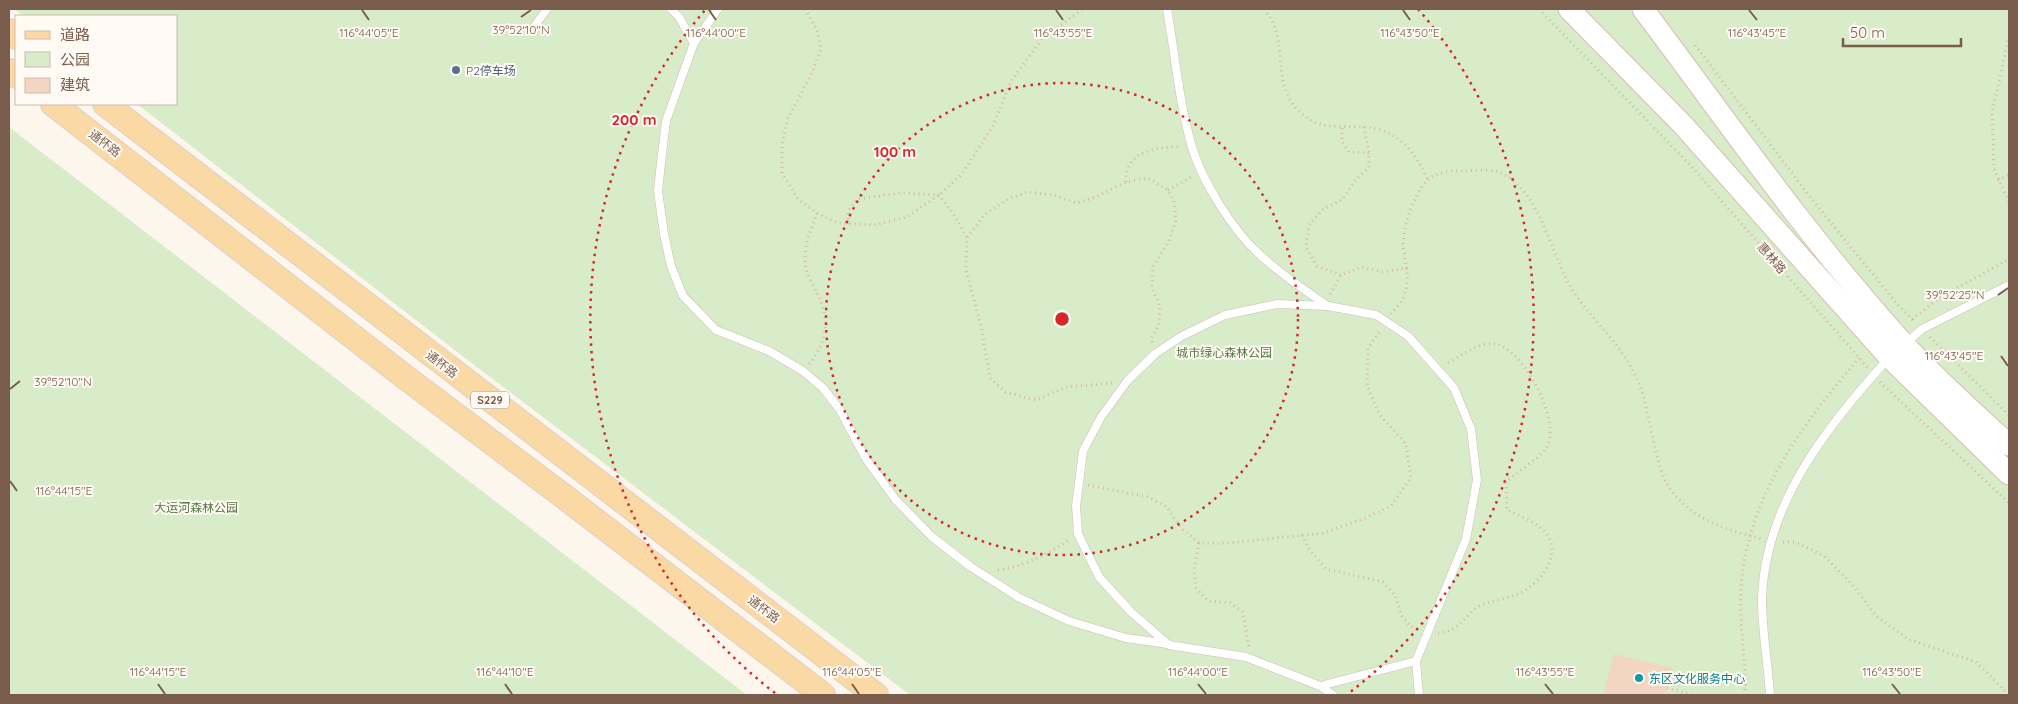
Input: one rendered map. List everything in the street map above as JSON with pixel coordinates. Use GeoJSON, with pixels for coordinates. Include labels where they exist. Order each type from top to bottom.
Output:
{"type":"FeatureCollection","features":[{"type":"Feature","properties":{"kind":"main road","name":"惠林路"},"geometry":{"type":"LineString","coordinates":[[1569,9],[1683,125],[1897,351],[2009,474]]}},
{"type":"Feature","properties":{"kind":"main road","name":"惠林路"},"geometry":{"type":"LineString","coordinates":[[1643,9],[1897,351],[2009,445]]}},
{"type":"Feature","properties":{"kind":"main road","name":"通怀路"},"geometry":{"type":"LineString","coordinates":[[54,105],[405,377],[822,695]]}},
{"type":"Feature","properties":{"kind":"main road","name":"通怀路"},"geometry":{"type":"LineString","coordinates":[[106,105],[876,695]]}},
{"type":"Feature","properties":{"kind":"lane"},"geometry":{"type":"LineString","coordinates":[[536,24],[547,9]]}},
{"type":"Feature","properties":{"kind":"lane"},"geometry":{"type":"LineString","coordinates":[[670,9],[679,17],[694,43]]}},
{"type":"Feature","properties":{"kind":"lane"},"geometry":{"type":"LineString","coordinates":[[718,9],[694,43],[666,121],[658,191],[671,266],[683,296],[716,330],[768,351],[804,371],[823,388],[840,410],[866,459],[895,499],[931,536],[971,567],[1018,597],[1069,622],[1126,638],[1246,657],[1320,686],[1332,695]]}},
{"type":"Feature","properties":{"kind":"lane"},"geometry":{"type":"LineString","coordinates":[[1167,9],[1192,146],[1201,172],[1224,211],[1256,252],[1290,280],[1328,306]]}},
{"type":"Feature","properties":{"kind":"lane"},"geometry":{"type":"LineString","coordinates":[[1770,695],[1762,600],[1770,542],[1790,493],[1824,434],[1874,375],[1922,329],[2009,285]]}},
{"type":"Feature","properties":{"kind":"lane"},"geometry":{"type":"LineString","coordinates":[[1169,645],[1131,612],[1099,577],[1078,534],[1076,506],[1083,451],[1101,417],[1128,380],[1156,353],[1182,336],[1225,315],[1277,304],[1328,306],[1376,315],[1408,336],[1454,388],[1470,428],[1477,480],[1466,539],[1416,661],[1419,695]]}},
{"type":"Feature","properties":{"kind":"lane"},"geometry":{"type":"LineString","coordinates":[[1320,686],[1416,661]]}},
{"type":"Feature","properties":{"kind":"path"},"geometry":{"type":"LineString","coordinates":[[805,9],[817,30],[821,49],[811,75],[788,118],[782,144],[782,173],[798,199],[817,213],[837,223],[874,225],[907,217],[939,195],[961,175],[993,126],[1011,81],[1042,39],[1083,9]]}},
{"type":"Feature","properties":{"kind":"path"},"geometry":{"type":"LineString","coordinates":[[1264,9],[1274,25],[1282,79],[1288,100],[1303,116],[1320,125],[1342,128],[1364,127],[1380,130],[1399,139],[1418,157],[1428,180]]}},
{"type":"Feature","properties":{"kind":"path","name":"惠林路"},"geometry":{"type":"LineString","coordinates":[[1539,9],[1692,167],[1874,375],[1961,460],[2009,503]]}},
{"type":"Feature","properties":{"kind":"path"},"geometry":{"type":"LineString","coordinates":[[2009,36],[1992,113],[1994,169],[2009,202]]}},
{"type":"Feature","properties":{"kind":"path"},"geometry":{"type":"LineString","coordinates":[[1689,37],[1814,202],[1898,305],[2009,416]]}},
{"type":"Feature","properties":{"kind":"path"},"geometry":{"type":"LineString","coordinates":[[1341,275],[1317,266],[1306,247],[1309,225],[1323,209],[1342,200],[1356,178],[1369,168],[1369,153],[1364,127]]}},
{"type":"Feature","properties":{"kind":"path"},"geometry":{"type":"LineString","coordinates":[[1342,128],[1342,142],[1350,152],[1369,153]]}},
{"type":"Feature","properties":{"kind":"path"},"geometry":{"type":"LineString","coordinates":[[1126,182],[1126,170],[1133,160],[1155,148],[1192,146]]}},
{"type":"Feature","properties":{"kind":"path"},"geometry":{"type":"LineString","coordinates":[[1168,190],[1201,172]]}},
{"type":"Feature","properties":{"kind":"path"},"geometry":{"type":"LineString","coordinates":[[1078,483],[1148,497],[1167,507],[1181,528],[1199,543],[1228,543],[1324,533],[1392,506],[1411,478],[1406,444],[1379,414],[1367,385],[1368,348],[1404,297],[1408,268],[1403,250],[1407,222],[1416,196],[1428,180],[1442,172],[1501,172],[1518,186],[1532,203],[1576,296],[1622,352],[1640,385],[1652,424],[1660,466],[1668,486],[1694,514],[1721,528],[1770,542],[1795,542],[1824,556],[1852,583],[1876,616],[1908,639],[1976,662],[2009,695]]}},
{"type":"Feature","properties":{"kind":"path"},"geometry":{"type":"LineString","coordinates":[[1998,180],[2009,175]]}},
{"type":"Feature","properties":{"kind":"path"},"geometry":{"type":"LineString","coordinates":[[966,238],[984,215],[1010,198],[1028,192],[1053,195],[1077,203],[1096,197],[1126,182],[1148,178],[1168,190],[1174,200],[1176,220],[1169,241],[1153,267],[1152,288],[1160,306],[1159,324],[1151,339],[1156,353]]}},
{"type":"Feature","properties":{"kind":"path"},"geometry":{"type":"LineString","coordinates":[[848,224],[848,211],[857,199],[901,194],[939,195]]}},
{"type":"Feature","properties":{"kind":"path"},"geometry":{"type":"LineString","coordinates":[[939,195],[955,216],[966,238],[966,270],[982,330],[990,378],[1006,392],[1036,400],[1066,387],[1128,380]]}},
{"type":"Feature","properties":{"kind":"path"},"geometry":{"type":"LineString","coordinates":[[804,371],[820,349],[826,330],[822,303],[806,270],[805,244],[817,213]]}},
{"type":"Feature","properties":{"kind":"path"},"geometry":{"type":"LineString","coordinates":[[1912,319],[1941,297],[2009,259]]}},
{"type":"Feature","properties":{"kind":"path"},"geometry":{"type":"LineString","coordinates":[[1328,306],[1330,291],[1341,275],[1361,267],[1383,272],[1408,268]]}},
{"type":"Feature","properties":{"kind":"path"},"geometry":{"type":"LineString","coordinates":[[971,567],[992,571],[1019,567],[1051,552],[1078,534]]}},
{"type":"Feature","properties":{"kind":"path"},"geometry":{"type":"LineString","coordinates":[[1199,543],[1194,571],[1196,588],[1208,601],[1230,602],[1243,612],[1249,646],[1246,657]]}},
{"type":"Feature","properties":{"kind":"path"},"geometry":{"type":"LineString","coordinates":[[1667,688],[1692,695]]}},
{"type":"Feature","properties":{"kind":"green space","name":"城市绿心森林公园"},"geometry":{"type":"Polygon","coordinates":[[[14,9],[2009,9],[2009,695],[910,695],[461,355],[138,105],[178,105],[178,15],[23,15],[14,9]]]}},
{"type":"Feature","properties":{"kind":"green space","name":"大运河森林公园"},"geometry":{"type":"Polygon","coordinates":[[[9,127],[747,695],[9,695],[9,127]]]}},
{"type":"Feature","properties":{"kind":"building","name":"东区文化服务中心"},"geometry":{"type":"Polygon","coordinates":[[[1614,654],[1672,668],[1665,695],[1603,695],[1614,654]]]}},
{"type":"Feature","properties":{"kind":"place","name":"P2停车场"},"geometry":{"type":"Point","coordinates":[456,70]}},
{"type":"Feature","properties":{"kind":"place","name":"东区文化服务中心"},"geometry":{"type":"Point","coordinates":[1639,678]}}]}
